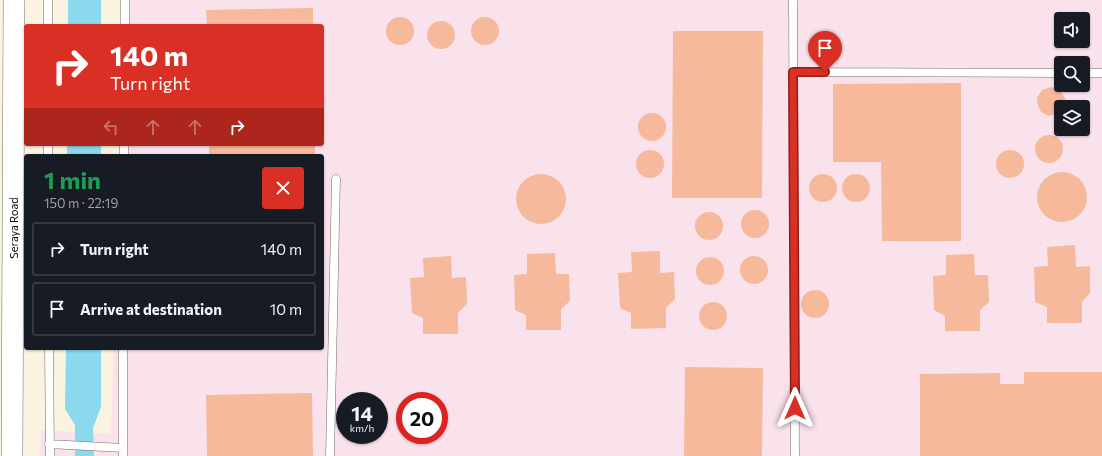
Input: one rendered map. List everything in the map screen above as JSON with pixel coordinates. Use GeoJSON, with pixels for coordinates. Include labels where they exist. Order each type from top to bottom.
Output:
{"type":"FeatureCollection","features":[{"type":"Feature","properties":{"kind":"street","name":"Seraya Road"},"geometry":{"type":"LineString","coordinates":[[12,456],[14,0]]}},
{"type":"Feature","properties":{"kind":"lane"},"geometry":{"type":"LineString","coordinates":[[48,0],[48,24]]}},
{"type":"Feature","properties":{"kind":"lane"},"geometry":{"type":"LineString","coordinates":[[125,0],[125,24]]}},
{"type":"Feature","properties":{"kind":"lane"},"geometry":{"type":"LineString","coordinates":[[793,0],[795,456]]}},
{"type":"Feature","properties":{"kind":"lane"},"geometry":{"type":"LineString","coordinates":[[793,72],[1054,73]]}},
{"type":"Feature","properties":{"kind":"lane"},"geometry":{"type":"LineString","coordinates":[[1090,73],[1102,73]]}},
{"type":"Feature","properties":{"kind":"lane"},"geometry":{"type":"LineString","coordinates":[[330,456],[336,179]]}},
{"type":"Feature","properties":{"kind":"lane"},"geometry":{"type":"LineString","coordinates":[[49,350],[50,456]]}},
{"type":"Feature","properties":{"kind":"lane"},"geometry":{"type":"LineString","coordinates":[[50,444],[106,448],[123,452],[123,350]]}},
{"type":"Feature","properties":{"kind":"shaded area"},"geometry":{"type":"Polygon","coordinates":[[[125,0],[1102,0],[1102,456],[40,456],[41,430],[111,434],[114,350],[324,350],[324,154],[120,154],[120,146],[324,146],[324,24],[124,24],[125,0]]]}},
{"type":"Feature","properties":{"kind":"water"},"geometry":{"type":"Polygon","coordinates":[[[68,0],[101,0],[101,24],[68,24],[68,0]]]}},
{"type":"Feature","properties":{"kind":"water"},"geometry":{"type":"Polygon","coordinates":[[[67,146],[101,146],[101,154],[67,154],[67,146]]]}},
{"type":"Feature","properties":{"kind":"water"},"geometry":{"type":"Polygon","coordinates":[[[66,350],[101,350],[101,407],[93,428],[94,456],[75,456],[75,425],[65,409],[66,350]]]}},
{"type":"Feature","properties":{"kind":"building"},"geometry":{"type":"Polygon","coordinates":[[[313,8],[313,24],[207,24],[206,10],[313,8]]]}},
{"type":"Feature","properties":{"kind":"building"},"geometry":{"type":"Polygon","coordinates":[[[400,17],[410,21],[414,31],[410,41],[400,45],[390,41],[386,31],[390,21],[400,17]]]}},
{"type":"Feature","properties":{"kind":"building"},"geometry":{"type":"Polygon","coordinates":[[[485,17],[495,21],[499,31],[495,41],[485,45],[475,41],[471,31],[475,21],[485,17]]]}},
{"type":"Feature","properties":{"kind":"building"},"geometry":{"type":"Polygon","coordinates":[[[441,21],[451,25],[455,35],[451,45],[441,49],[431,45],[427,35],[431,25],[441,21]]]}},
{"type":"Feature","properties":{"kind":"building"},"geometry":{"type":"Polygon","coordinates":[[[673,31],[763,31],[762,198],[672,198],[673,31]]]}},
{"type":"Feature","properties":{"kind":"building"},"geometry":{"type":"Polygon","coordinates":[[[961,83],[961,241],[882,241],[881,162],[833,162],[833,84],[961,83]]]}},
{"type":"Feature","properties":{"kind":"building"},"geometry":{"type":"Polygon","coordinates":[[[1051,87],[1054,88],[1054,92],[1061,92],[1065,98],[1065,100],[1054,100],[1054,114],[1049,116],[1041,112],[1037,103],[1037,98],[1042,90],[1051,87]]]}},
{"type":"Feature","properties":{"kind":"building"},"geometry":{"type":"Polygon","coordinates":[[[652,113],[662,117],[666,127],[662,137],[652,141],[642,137],[638,127],[642,117],[652,113]]]}},
{"type":"Feature","properties":{"kind":"building"},"geometry":{"type":"Polygon","coordinates":[[[1044,136],[1054,136],[1059,139],[1062,144],[1062,154],[1059,159],[1054,162],[1044,162],[1039,159],[1036,154],[1036,144],[1039,139],[1044,136]]]}},
{"type":"Feature","properties":{"kind":"building"},"geometry":{"type":"Polygon","coordinates":[[[209,146],[315,146],[315,154],[209,154],[209,146]]]}},
{"type":"Feature","properties":{"kind":"building"},"geometry":{"type":"Polygon","coordinates":[[[650,150],[660,154],[664,164],[660,174],[650,178],[640,174],[636,164],[640,154],[650,150]]]}},
{"type":"Feature","properties":{"kind":"building"},"geometry":{"type":"Polygon","coordinates":[[[1010,150],[1020,154],[1024,164],[1020,174],[1010,178],[1000,174],[996,164],[1000,154],[1010,150]]]}},
{"type":"Feature","properties":{"kind":"building"},"geometry":{"type":"Polygon","coordinates":[[[1062,172],[1071,174],[1082,183],[1087,197],[1085,206],[1076,217],[1062,222],[1053,220],[1042,211],[1037,197],[1039,188],[1048,177],[1062,172]]]}},
{"type":"Feature","properties":{"kind":"building"},"geometry":{"type":"Polygon","coordinates":[[[541,174],[550,176],[561,185],[566,199],[564,208],[555,219],[541,224],[532,222],[521,213],[516,199],[518,190],[527,179],[541,174]]]}},
{"type":"Feature","properties":{"kind":"building"},"geometry":{"type":"Polygon","coordinates":[[[823,174],[833,178],[837,188],[833,198],[823,202],[813,198],[809,188],[813,178],[823,174]]]}},
{"type":"Feature","properties":{"kind":"building"},"geometry":{"type":"Polygon","coordinates":[[[856,174],[866,178],[870,188],[866,198],[856,202],[846,198],[842,188],[846,178],[856,174]]]}},
{"type":"Feature","properties":{"kind":"building"},"geometry":{"type":"Polygon","coordinates":[[[755,210],[765,214],[769,224],[765,234],[755,238],[745,234],[741,224],[745,214],[755,210]]]}},
{"type":"Feature","properties":{"kind":"building"},"geometry":{"type":"Polygon","coordinates":[[[709,212],[719,216],[723,226],[719,236],[709,240],[699,236],[695,226],[699,216],[709,212]]]}},
{"type":"Feature","properties":{"kind":"building"},"geometry":{"type":"Polygon","coordinates":[[[1075,245],[1076,267],[1090,266],[1090,293],[1082,302],[1082,323],[1047,323],[1047,307],[1035,302],[1034,267],[1048,266],[1047,247],[1075,245]]]}},
{"type":"Feature","properties":{"kind":"building"},"geometry":{"type":"Polygon","coordinates":[[[660,251],[660,273],[674,272],[675,299],[666,308],[666,328],[631,329],[631,313],[620,308],[618,273],[632,272],[631,252],[660,251]]]}},
{"type":"Feature","properties":{"kind":"building"},"geometry":{"type":"Polygon","coordinates":[[[555,253],[556,274],[569,274],[570,301],[561,309],[561,330],[526,330],[526,315],[515,310],[514,275],[527,274],[527,254],[555,253]]]}},
{"type":"Feature","properties":{"kind":"building"},"geometry":{"type":"Polygon","coordinates":[[[974,254],[975,275],[988,275],[989,302],[980,310],[980,331],[945,331],[945,316],[934,310],[933,276],[946,275],[946,255],[974,254]]]}},
{"type":"Feature","properties":{"kind":"building"},"geometry":{"type":"Polygon","coordinates":[[[451,256],[452,278],[466,277],[467,304],[458,313],[458,334],[423,334],[423,318],[412,313],[410,278],[424,277],[423,258],[451,256]]]}},
{"type":"Feature","properties":{"kind":"building"},"geometry":{"type":"Polygon","coordinates":[[[754,256],[764,260],[768,270],[764,280],[754,284],[744,280],[740,270],[744,260],[754,256]]]}},
{"type":"Feature","properties":{"kind":"building"},"geometry":{"type":"Polygon","coordinates":[[[710,257],[720,261],[724,271],[720,281],[710,285],[700,281],[696,271],[700,261],[710,257]]]}},
{"type":"Feature","properties":{"kind":"building"},"geometry":{"type":"Polygon","coordinates":[[[815,290],[825,294],[829,304],[825,314],[815,318],[805,314],[801,304],[805,294],[815,290]]]}},
{"type":"Feature","properties":{"kind":"building"},"geometry":{"type":"Polygon","coordinates":[[[713,302],[723,306],[727,316],[723,326],[713,330],[703,326],[699,316],[703,306],[713,302]]]}},
{"type":"Feature","properties":{"kind":"building"},"geometry":{"type":"Polygon","coordinates":[[[685,367],[763,368],[762,456],[684,456],[685,367]]]}},
{"type":"Feature","properties":{"kind":"building"},"geometry":{"type":"Polygon","coordinates":[[[1024,372],[1102,372],[1102,456],[920,456],[920,374],[1000,373],[1000,384],[1024,384],[1024,372]]]}},
{"type":"Feature","properties":{"kind":"building"},"geometry":{"type":"Polygon","coordinates":[[[312,393],[313,456],[207,456],[206,395],[312,393]]]}},
{"type":"Feature","properties":{"kind":"route"},"geometry":{"type":"LineString","coordinates":[[795,408],[793,72],[825,72]]}}]}
